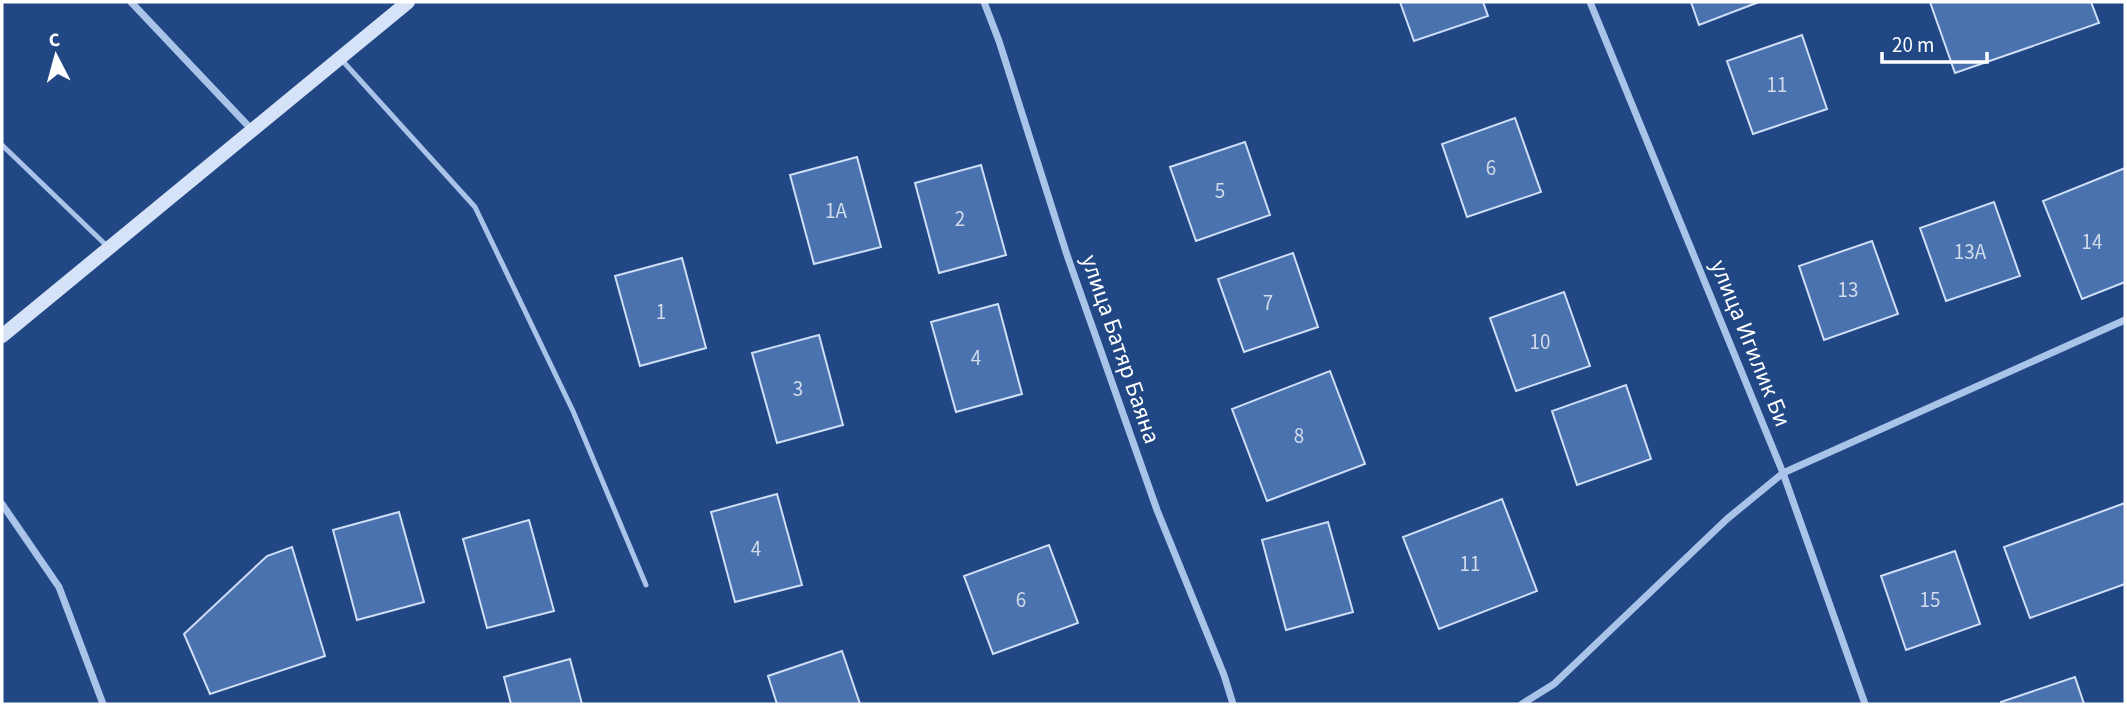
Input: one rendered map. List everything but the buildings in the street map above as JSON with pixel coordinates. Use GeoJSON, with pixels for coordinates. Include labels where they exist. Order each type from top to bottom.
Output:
{"type":"FeatureCollection","features":[{"type":"Feature","properties":{"kind":"main road"},"geometry":{"type":"LineString","coordinates":[[2,336],[408,2]]}},
{"type":"Feature","properties":{"kind":"street"},"geometry":{"type":"LineString","coordinates":[[131,2],[253,131]]}},
{"type":"Feature","properties":{"kind":"street","name":"улица Батяр Баяна"},"geometry":{"type":"LineString","coordinates":[[984,2],[1067,255],[1148,484],[1233,704]]}},
{"type":"Feature","properties":{"kind":"street","name":"улица Игилик Би"},"geometry":{"type":"LineString","coordinates":[[1590,2],[1783,473],[1864,704]]}},
{"type":"Feature","properties":{"kind":"street"},"geometry":{"type":"LineString","coordinates":[[1522,704],[1553,684],[1727,519],[1783,473],[2125,320]]}},
{"type":"Feature","properties":{"kind":"street"},"geometry":{"type":"LineString","coordinates":[[2,504],[59,587],[103,704]]}},
{"type":"Feature","properties":{"kind":"lane"},"geometry":{"type":"LineString","coordinates":[[340,58],[475,207],[573,411],[646,585]]}},
{"type":"Feature","properties":{"kind":"lane"},"geometry":{"type":"LineString","coordinates":[[2,145],[110,249]]}}]}
